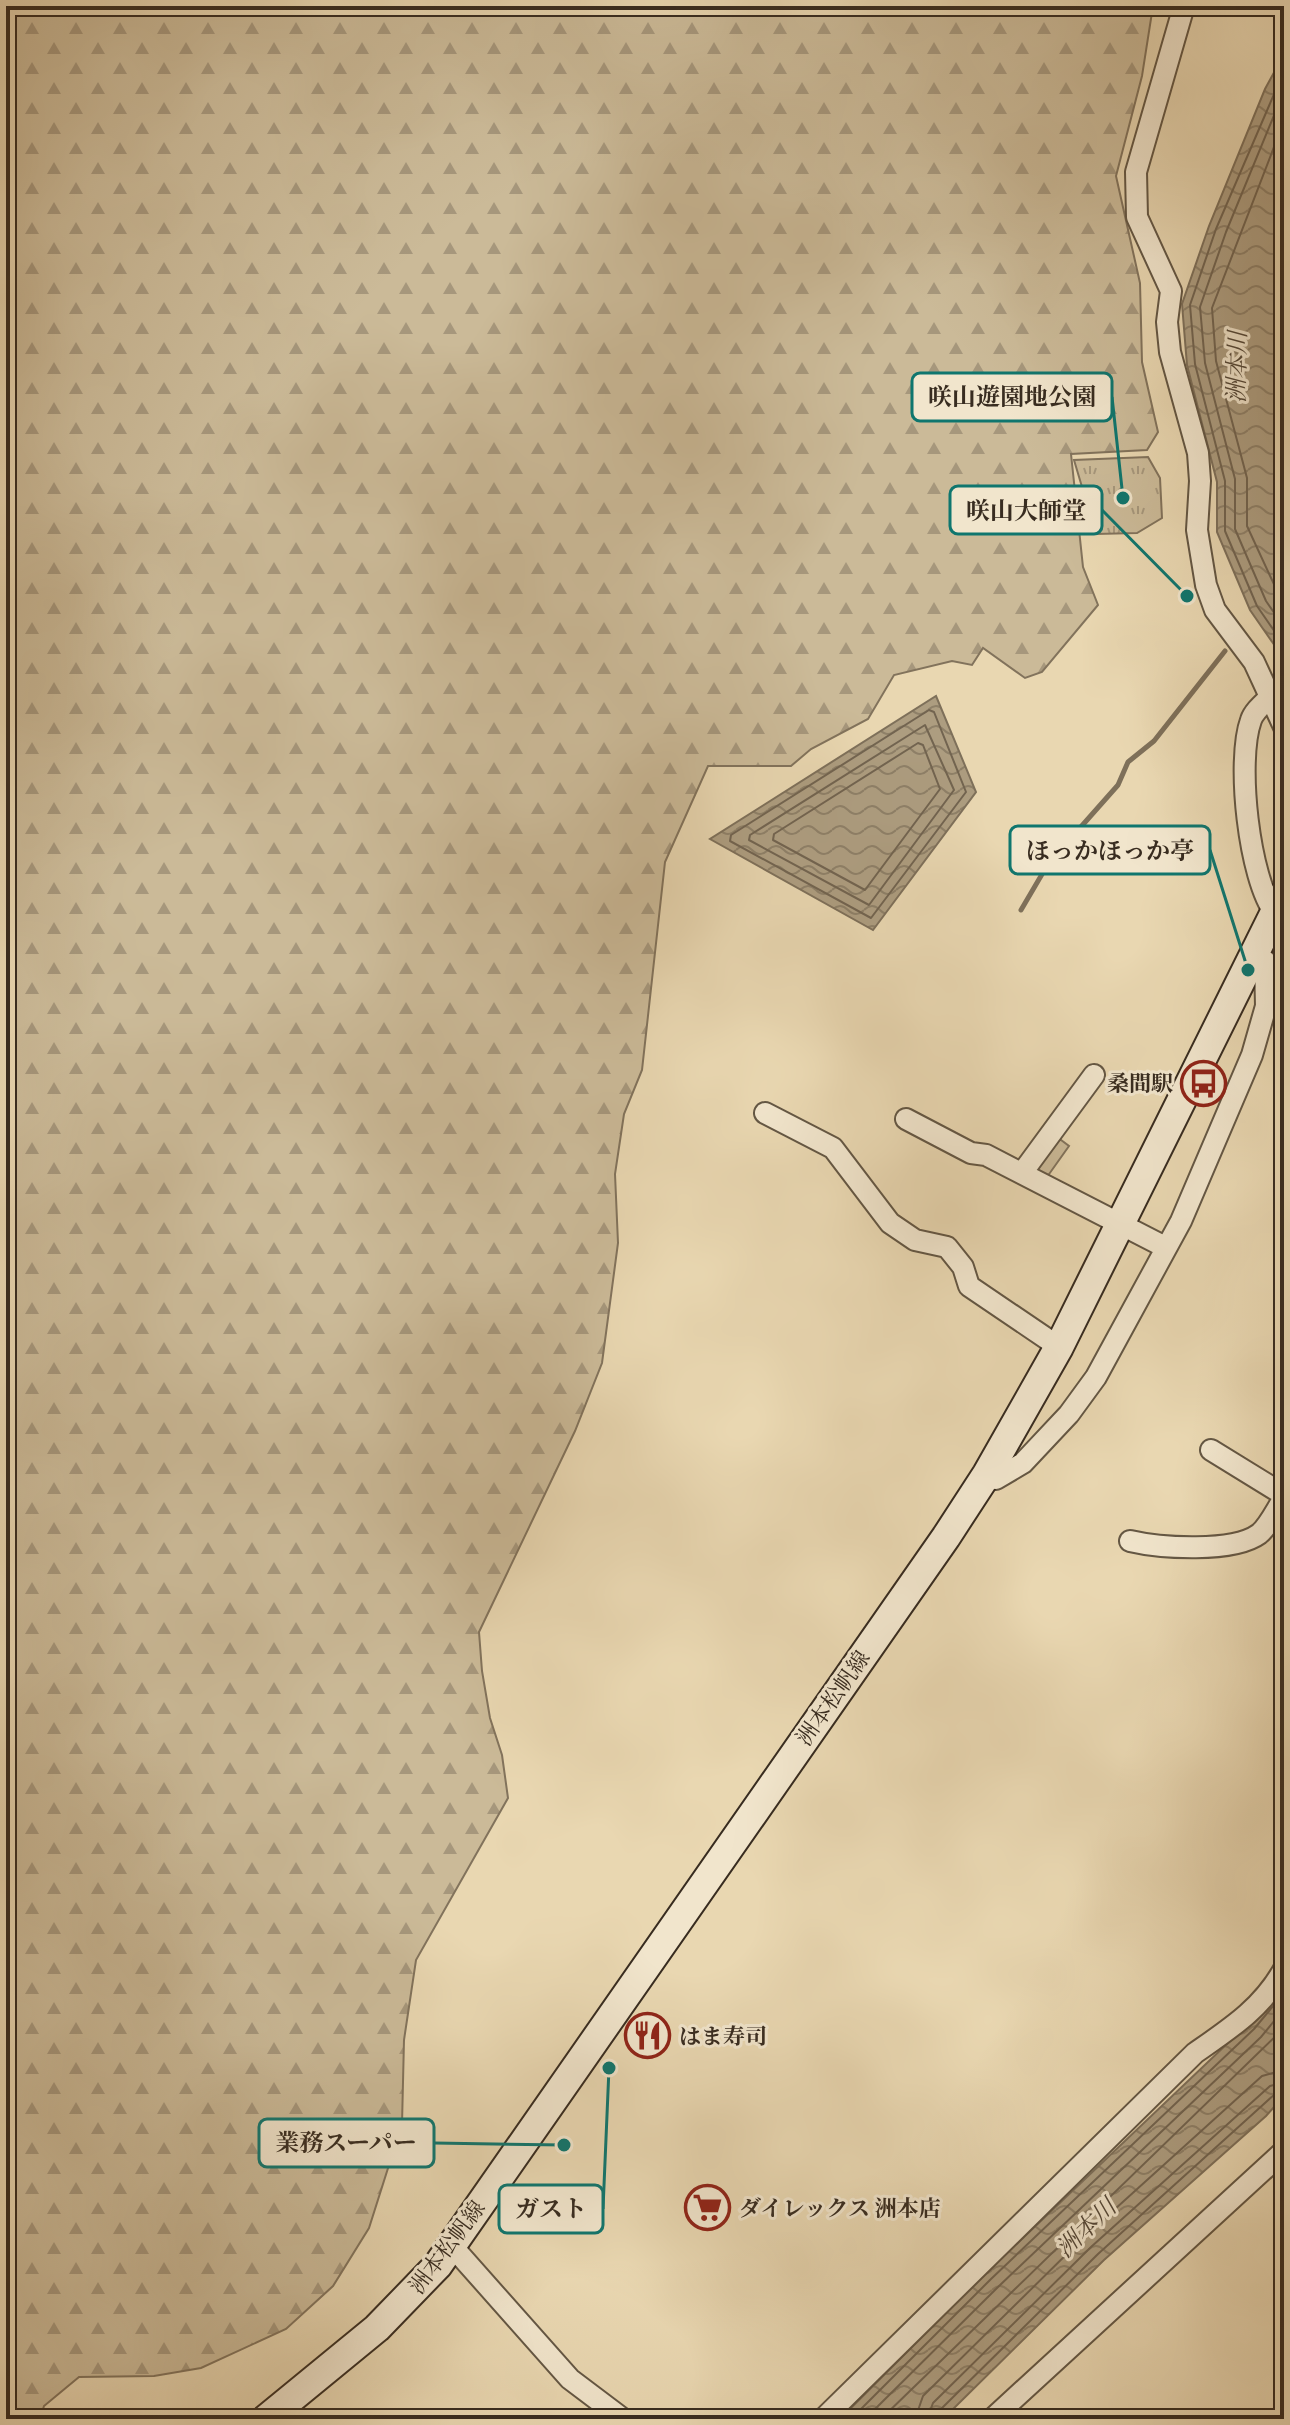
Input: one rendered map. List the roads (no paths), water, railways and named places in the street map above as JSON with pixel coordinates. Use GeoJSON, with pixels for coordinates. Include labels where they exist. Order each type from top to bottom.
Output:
{"type":"FeatureCollection","features":[{"type":"Feature","properties":{"kind":"main road","name":"洲本松帆線"},"geometry":{"type":"LineString","coordinates":[[266,2419],[401,2306],[452,2246],[987,1474],[1059,1347],[1279,904]]}},
{"type":"Feature","properties":{"kind":"street"},"geometry":{"type":"LineString","coordinates":[[1184,6],[1136,172],[1137,217],[1171,291],[1167,322],[1170,352],[1198,453],[1197,530],[1206,585],[1215,610],[1254,662],[1284,727]]}},
{"type":"Feature","properties":{"kind":"street"},"geometry":{"type":"LineString","coordinates":[[1271,696],[1252,718],[1247,744],[1245,809],[1263,897],[1279,904]]}},
{"type":"Feature","properties":{"kind":"street"},"geometry":{"type":"LineString","coordinates":[[987,1474],[996,1479],[1023,1463],[1069,1414],[1096,1377],[1181,1221],[1252,1055],[1266,1006],[1265,961],[1254,956]]}},
{"type":"Feature","properties":{"kind":"street"},"geometry":{"type":"LineString","coordinates":[[1022,1173],[1094,1075]]}},
{"type":"Feature","properties":{"kind":"street"},"geometry":{"type":"LineString","coordinates":[[765,1113],[833,1148],[890,1223],[915,1240],[947,1247],[963,1267],[969,1286],[1059,1347]]}},
{"type":"Feature","properties":{"kind":"street"},"geometry":{"type":"LineString","coordinates":[[906,1119],[1022,1173],[1165,1247]]}},
{"type":"Feature","properties":{"kind":"street"},"geometry":{"type":"LineString","coordinates":[[1130,1541],[1181,1548],[1234,1542],[1259,1534],[1284,1496],[1211,1450]]}},
{"type":"Feature","properties":{"kind":"street"},"geometry":{"type":"LineString","coordinates":[[823,2419],[1195,2053],[1246,2019],[1267,1996],[1284,1969]]}},
{"type":"Feature","properties":{"kind":"street"},"geometry":{"type":"LineString","coordinates":[[992,2419],[1284,2151]]}},
{"type":"Feature","properties":{"kind":"street"},"geometry":{"type":"LineString","coordinates":[[452,2246],[570,2379],[623,2419]]}},
{"type":"Feature","properties":{"kind":"water","name":"洲本川"},"geometry":{"type":"Polygon","coordinates":[[[1284,54],[1284,659],[1250,610],[1217,532],[1217,482],[1187,365],[1182,304],[1209,226],[1265,89],[1284,54]]]}},
{"type":"Feature","properties":{"kind":"water"},"geometry":{"type":"Polygon","coordinates":[[[936,696],[976,792],[873,930],[710,839],[936,696]]]}},
{"type":"Feature","properties":{"kind":"water","name":"洲本川"},"geometry":{"type":"Polygon","coordinates":[[[1284,1978],[1284,2096],[1266,2116],[1104,2260],[943,2419],[840,2419],[985,2274],[1249,2023],[1284,1978]]]}},
{"type":"Feature","properties":{"kind":"waterway"},"geometry":{"type":"LineString","coordinates":[[1021,910],[1048,864],[1118,785],[1128,762],[1154,741],[1225,651]]}},
{"type":"Feature","properties":{"kind":"place","name":"咲山遊園地公園"},"geometry":{"type":"Point","coordinates":[1123,498]}},
{"type":"Feature","properties":{"kind":"place","name":"咲山大師堂"},"geometry":{"type":"Point","coordinates":[1187,596]}},
{"type":"Feature","properties":{"kind":"place","name":"ほっかほっか亭"},"geometry":{"type":"Point","coordinates":[1248,970]}},
{"type":"Feature","properties":{"kind":"place","name":"桑間駅"},"geometry":{"type":"Point","coordinates":[1204,1083]}},
{"type":"Feature","properties":{"kind":"place","name":"はま寿司"},"geometry":{"type":"Point","coordinates":[648,2036]}},
{"type":"Feature","properties":{"kind":"place","name":"ガスト"},"geometry":{"type":"Point","coordinates":[609,2068]}},
{"type":"Feature","properties":{"kind":"place","name":"業務スーパー"},"geometry":{"type":"Point","coordinates":[564,2145]}},
{"type":"Feature","properties":{"kind":"place","name":"ダイレックス 洲本店"},"geometry":{"type":"Point","coordinates":[708,2208]}}]}
